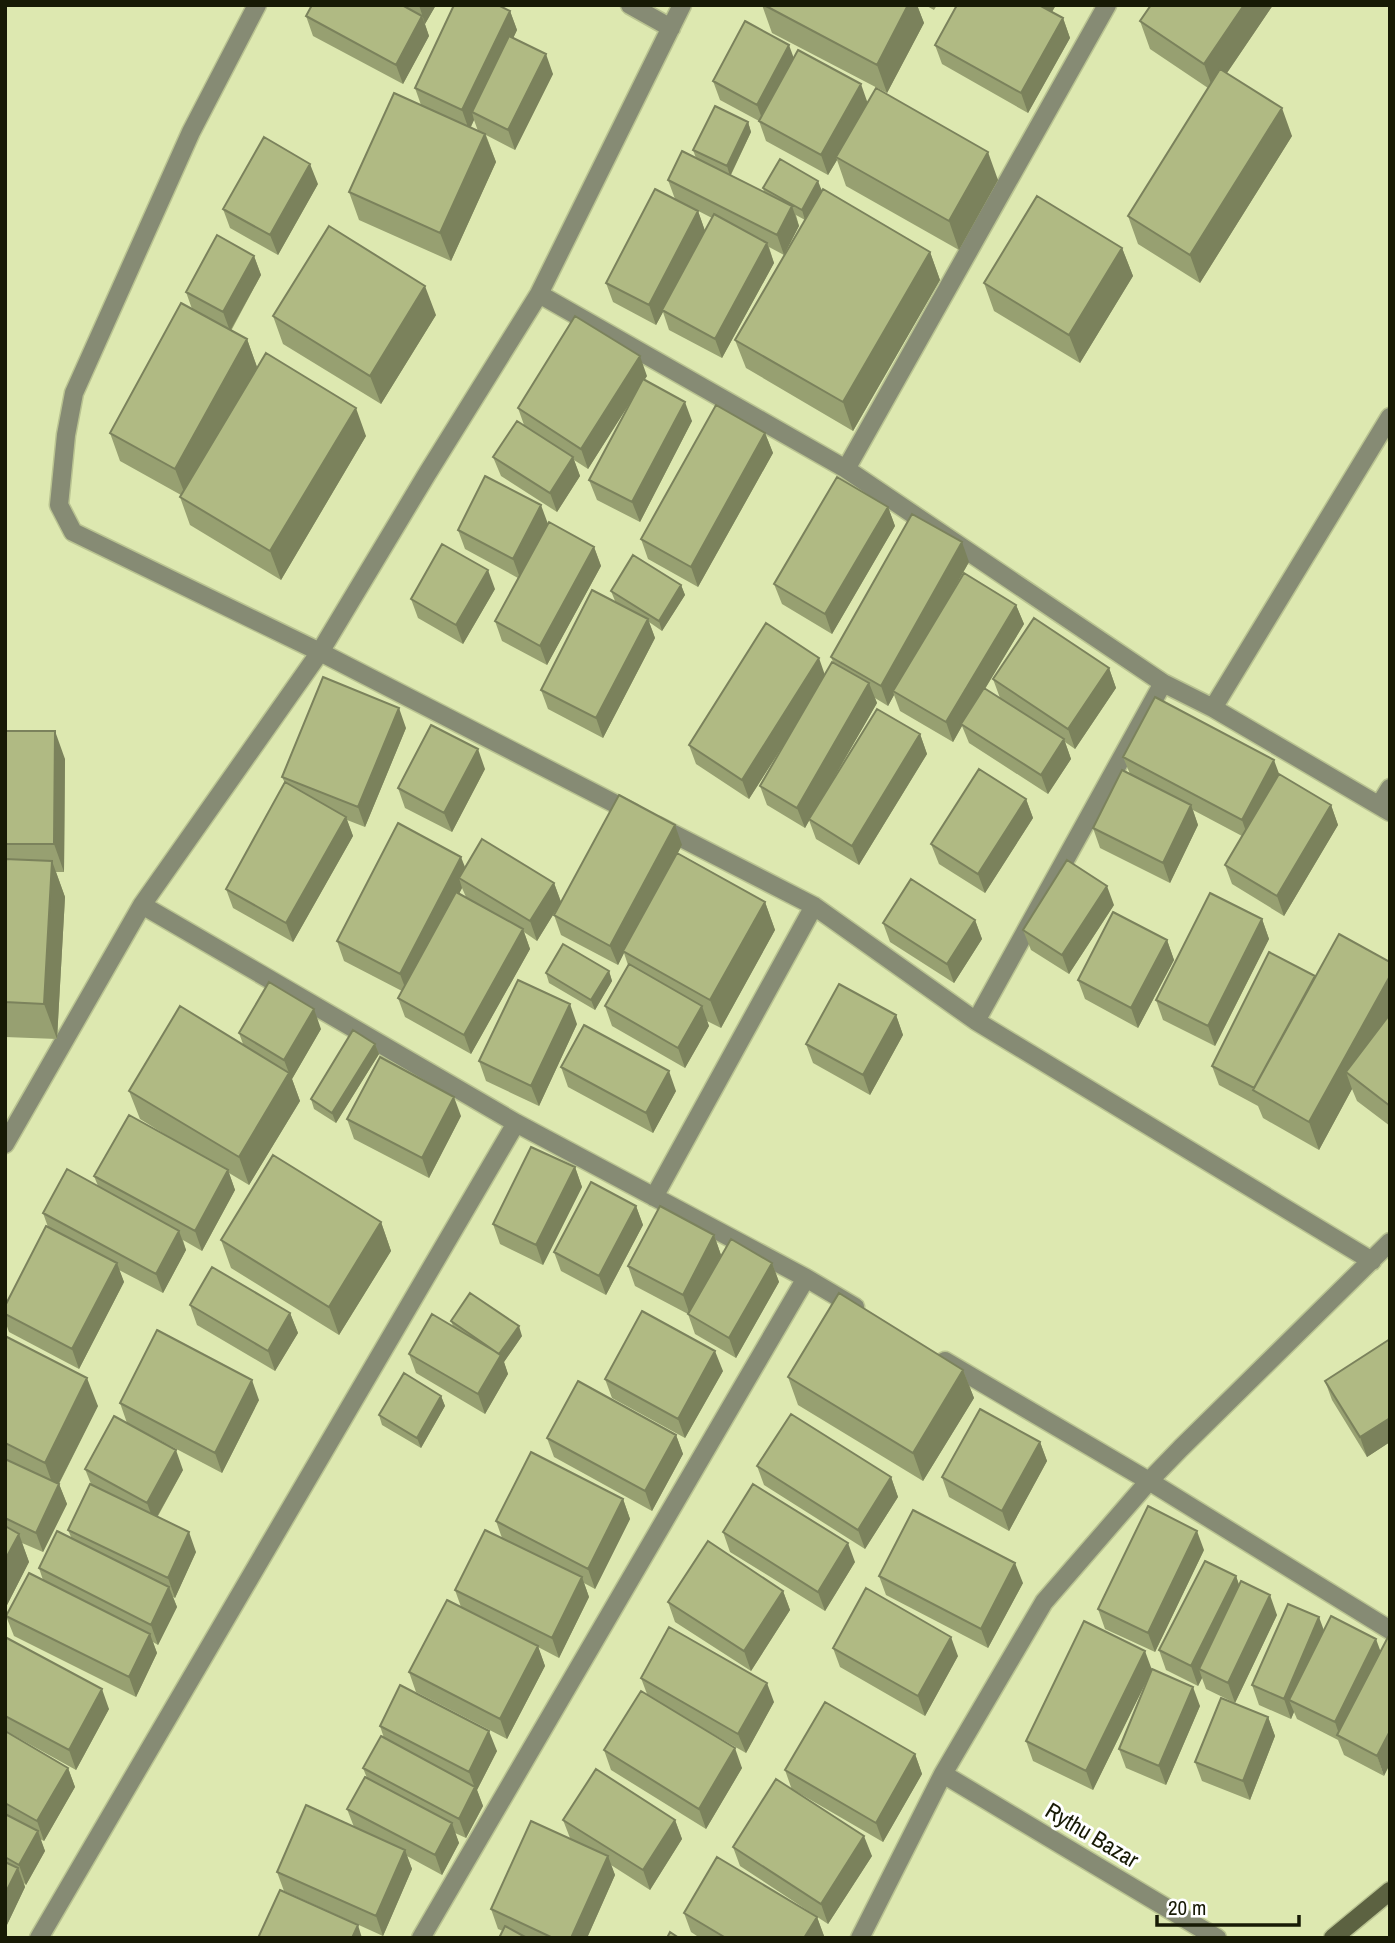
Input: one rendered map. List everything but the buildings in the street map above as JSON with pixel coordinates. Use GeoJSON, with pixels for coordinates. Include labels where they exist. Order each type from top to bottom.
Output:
{"type":"FeatureCollection","features":[{"type":"Feature","properties":{"kind":"main road"},"geometry":{"type":"LineString","coordinates":[[1333,1938],[1390,1891]]}},
{"type":"Feature","properties":{"kind":"street"},"geometry":{"type":"LineString","coordinates":[[257,5],[191,132],[74,394],[66,435],[59,505],[73,532],[320,652],[814,906],[976,1021],[1372,1261]]}},
{"type":"Feature","properties":{"kind":"street"},"geometry":{"type":"LineString","coordinates":[[630,5],[671,28]]}},
{"type":"Feature","properties":{"kind":"street"},"geometry":{"type":"LineString","coordinates":[[5,1144],[142,905],[320,652],[539,294],[682,5]]}},
{"type":"Feature","properties":{"kind":"street"},"geometry":{"type":"LineString","coordinates":[[846,469],[1107,5]]}},
{"type":"Feature","properties":{"kind":"street"},"geometry":{"type":"LineString","coordinates":[[539,294],[846,469],[1163,682],[1385,808],[1390,788]]}},
{"type":"Feature","properties":{"kind":"street"},"geometry":{"type":"LineString","coordinates":[[1213,708],[1383,442],[1390,417]]}},
{"type":"Feature","properties":{"kind":"street"},"geometry":{"type":"LineString","coordinates":[[976,1021],[1163,682]]}},
{"type":"Feature","properties":{"kind":"street"},"geometry":{"type":"LineString","coordinates":[[142,905],[516,1123],[806,1278],[865,1313]]}},
{"type":"Feature","properties":{"kind":"street"},"geometry":{"type":"LineString","coordinates":[[654,1197],[814,906]]}},
{"type":"Feature","properties":{"kind":"street"},"geometry":{"type":"LineString","coordinates":[[39,1938],[516,1123]]}},
{"type":"Feature","properties":{"kind":"street"},"geometry":{"type":"LineString","coordinates":[[860,1938],[943,1774],[1044,1602],[1190,1438],[1390,1242]]}},
{"type":"Feature","properties":{"kind":"street"},"geometry":{"type":"LineString","coordinates":[[421,1938],[806,1278]]}},
{"type":"Feature","properties":{"kind":"street"},"geometry":{"type":"LineString","coordinates":[[936,1355],[1149,1481],[1390,1630]]}},
{"type":"Feature","properties":{"kind":"street","name":"Rythu Bazar"},"geometry":{"type":"LineString","coordinates":[[943,1774],[1217,1938]]}}]}
